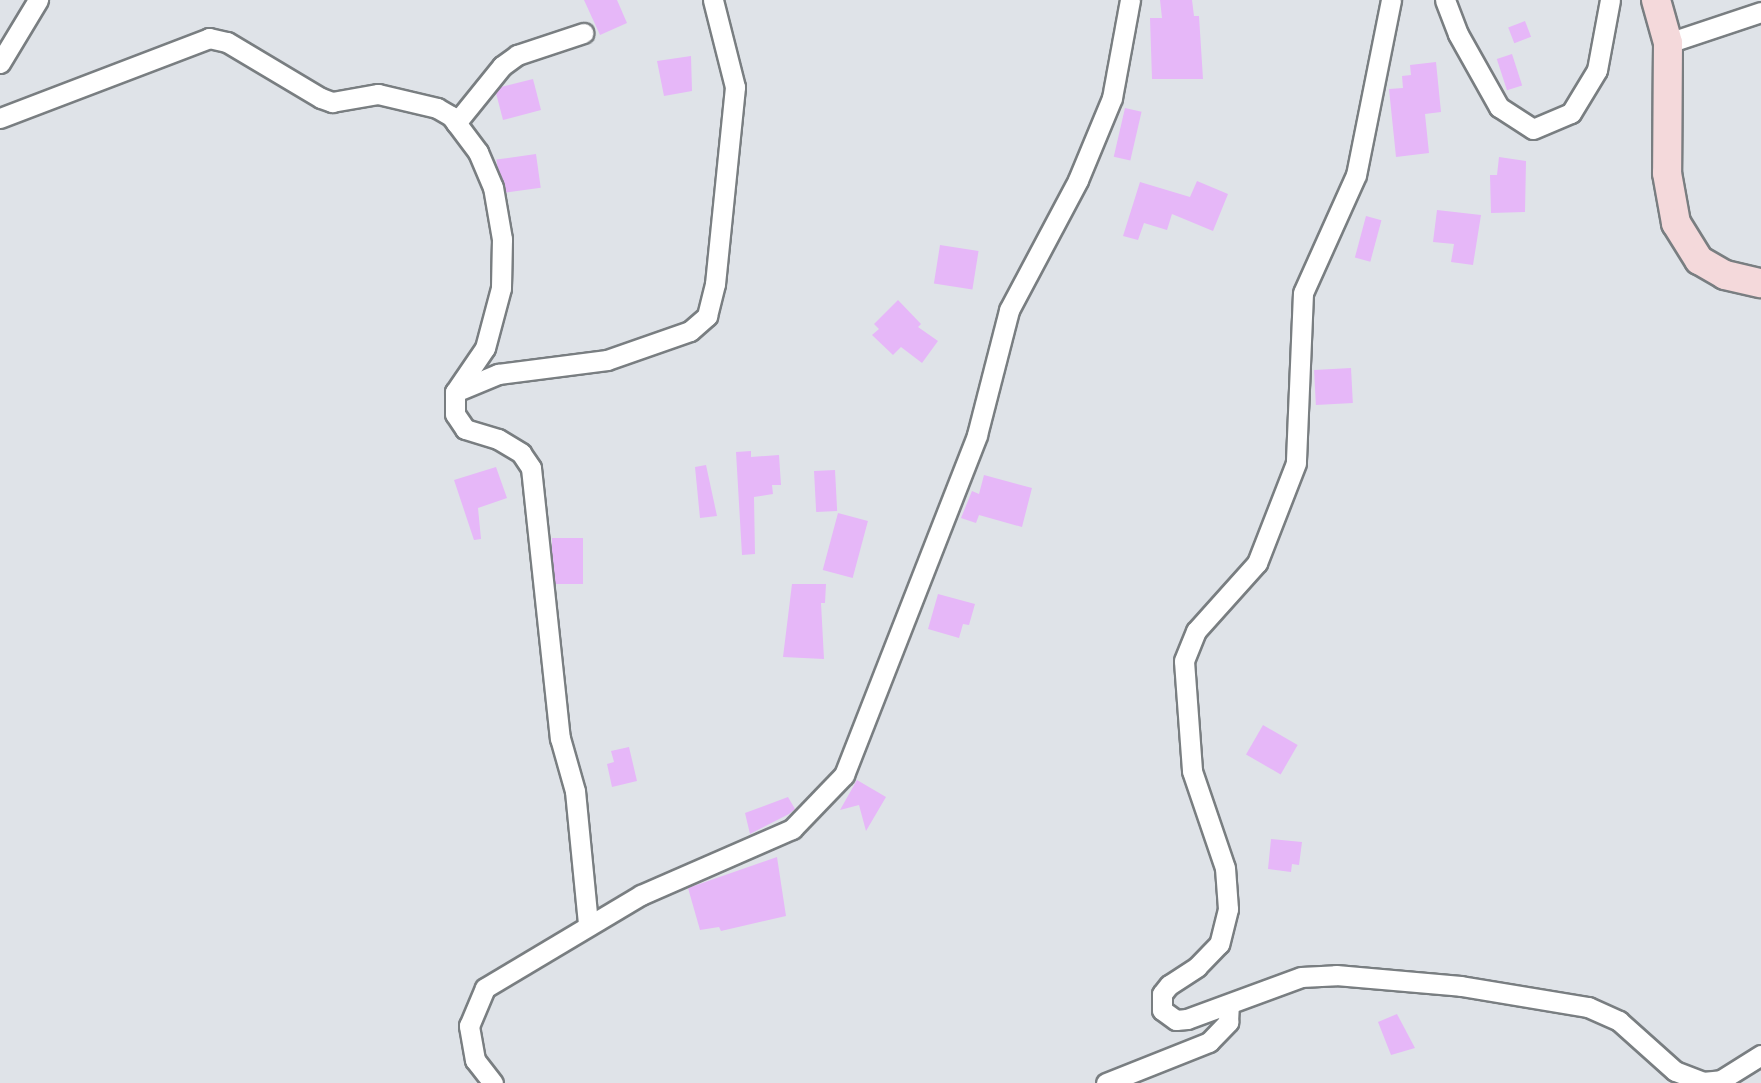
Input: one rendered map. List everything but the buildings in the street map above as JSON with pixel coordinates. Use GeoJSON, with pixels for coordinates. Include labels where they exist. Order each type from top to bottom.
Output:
{"type":"FeatureCollection","features":[{"type":"Feature","properties":{"kind":"street"},"geometry":{"type":"LineString","coordinates":[[0,63],[38,0]]}},
{"type":"Feature","properties":{"kind":"street"},"geometry":{"type":"LineString","coordinates":[[455,392],[498,374],[607,360],[690,331],[708,316],[715,284],[735,87],[713,0]]}},
{"type":"Feature","properties":{"kind":"street"},"geometry":{"type":"LineString","coordinates":[[494,1083],[475,1060],[470,1026],[485,988],[588,924],[641,895],[792,829],[844,775],[977,435],[1009,310],[1078,180],[1112,98],[1130,0]]}},
{"type":"Feature","properties":{"kind":"street"},"geometry":{"type":"LineString","coordinates":[[1391,0],[1356,175],[1303,293],[1296,463],[1257,563],[1196,631],[1184,661],[1192,771],[1225,867],[1228,909],[1226,928],[1214,950],[1168,985],[1160,1001],[1167,1016],[1176,1020],[1229,1005],[1317,974],[1433,984],[1588,1007],[1619,1021],[1689,1079],[1721,1080],[1761,1055]]}},
{"type":"Feature","properties":{"kind":"street"},"geometry":{"type":"LineString","coordinates":[[1446,0],[1458,34],[1499,107],[1533,130],[1571,113],[1597,70],[1610,0]]}},
{"type":"Feature","properties":{"kind":"street"},"geometry":{"type":"LineString","coordinates":[[1656,0],[1668,43],[1667,173],[1676,223],[1699,260],[1726,275],[1761,283]]}},
{"type":"Feature","properties":{"kind":"street"},"geometry":{"type":"LineString","coordinates":[[1668,43],[1761,12]]}},
{"type":"Feature","properties":{"kind":"street"},"geometry":{"type":"LineString","coordinates":[[456,123],[502,66],[517,55],[583,33]]}},
{"type":"Feature","properties":{"kind":"street"},"geometry":{"type":"LineString","coordinates":[[0,118],[209,38],[227,42],[332,102],[377,94],[437,108],[456,123],[478,152],[492,187],[502,251],[501,288],[485,348],[455,392],[455,414],[465,429],[498,439],[521,453],[530,468],[560,738],[575,791],[588,924]]}},
{"type":"Feature","properties":{"kind":"street"},"geometry":{"type":"LineString","coordinates":[[1106,1083],[1209,1042],[1228,1022],[1229,1005]]}}]}
